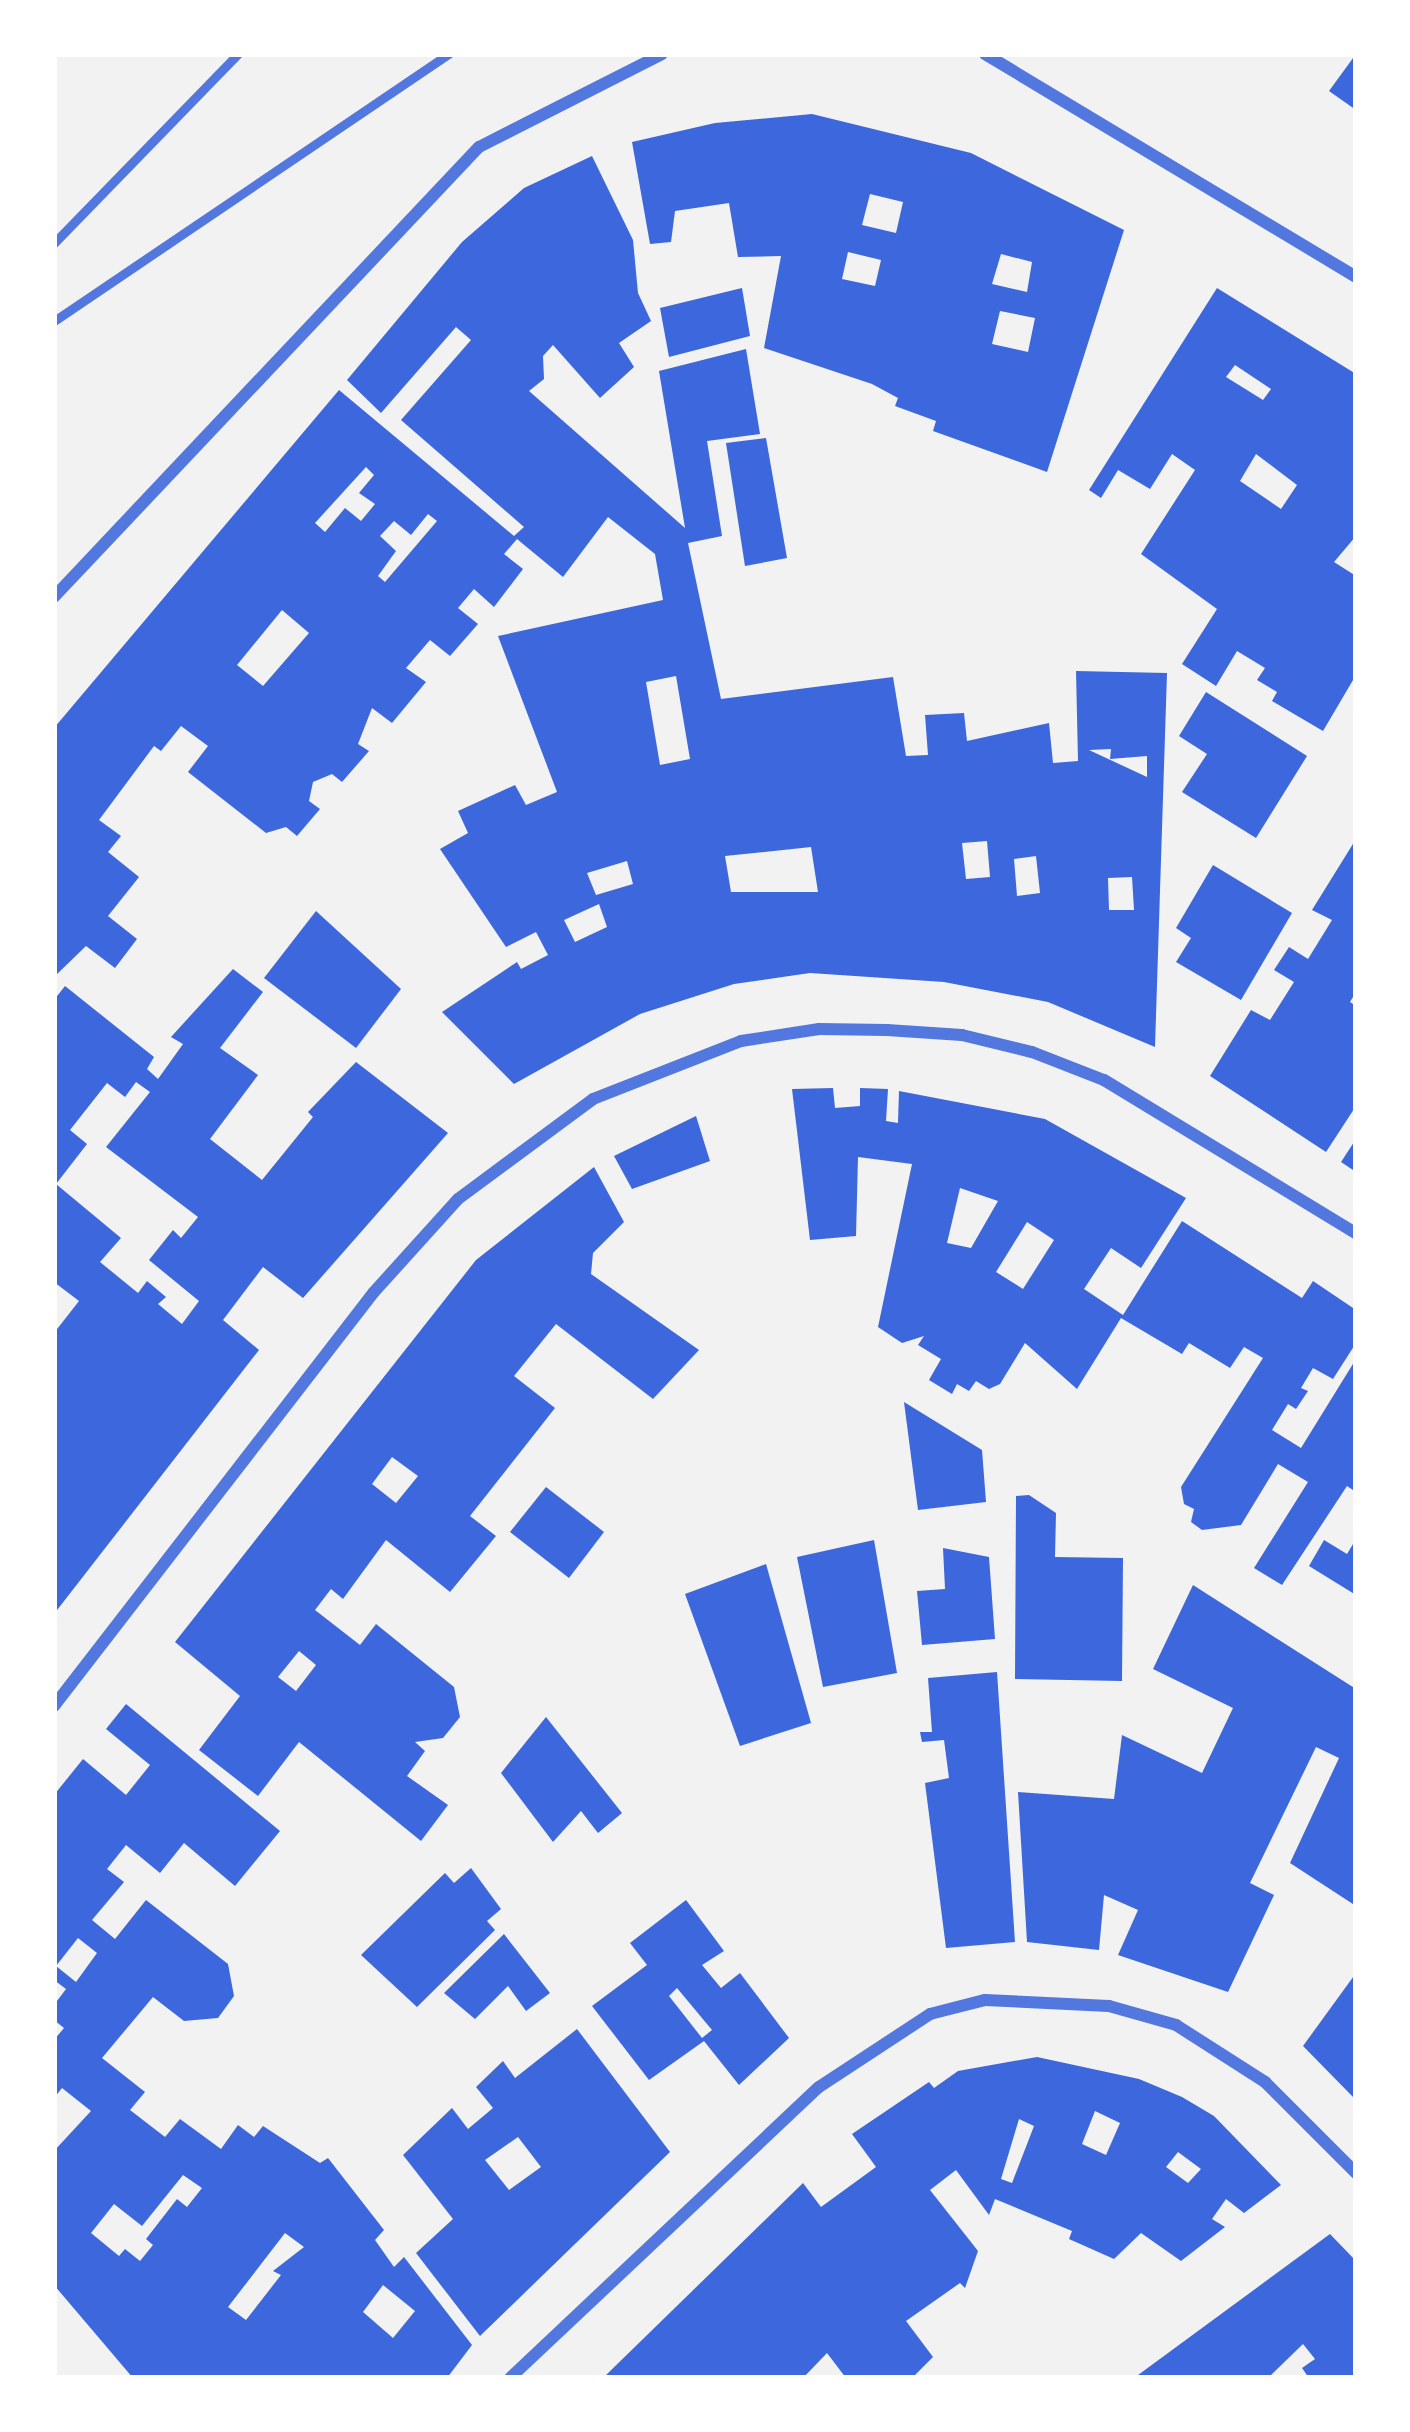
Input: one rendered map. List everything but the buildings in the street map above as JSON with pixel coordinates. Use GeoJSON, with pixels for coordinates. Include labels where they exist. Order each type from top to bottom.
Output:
{"type":"FeatureCollection","features":[{"type":"Feature","properties":{"kind":"street"},"geometry":{"type":"LineString","coordinates":[[54,597],[479,147],[662,54]]}},
{"type":"Feature","properties":{"kind":"street"},"geometry":{"type":"LineString","coordinates":[[985,54],[1356,277]]}},
{"type":"Feature","properties":{"kind":"street"},"geometry":{"type":"LineString","coordinates":[[54,1706],[374,1292],[458,1199],[593,1100],[741,1041],[820,1029],[887,1030],[1033,1052],[1104,1080],[1356,1233]]}},
{"type":"Feature","properties":{"kind":"street"},"geometry":{"type":"LineString","coordinates":[[510,2378],[820,2087],[930,2014],[985,2000],[1108,2006],[1176,2025],[1265,2081],[1356,2173]]}},
{"type":"Feature","properties":{"kind":"lane"},"geometry":{"type":"LineString","coordinates":[[54,243],[238,54]]}},
{"type":"Feature","properties":{"kind":"lane"},"geometry":{"type":"LineString","coordinates":[[54,321],[448,54]]}}]}
